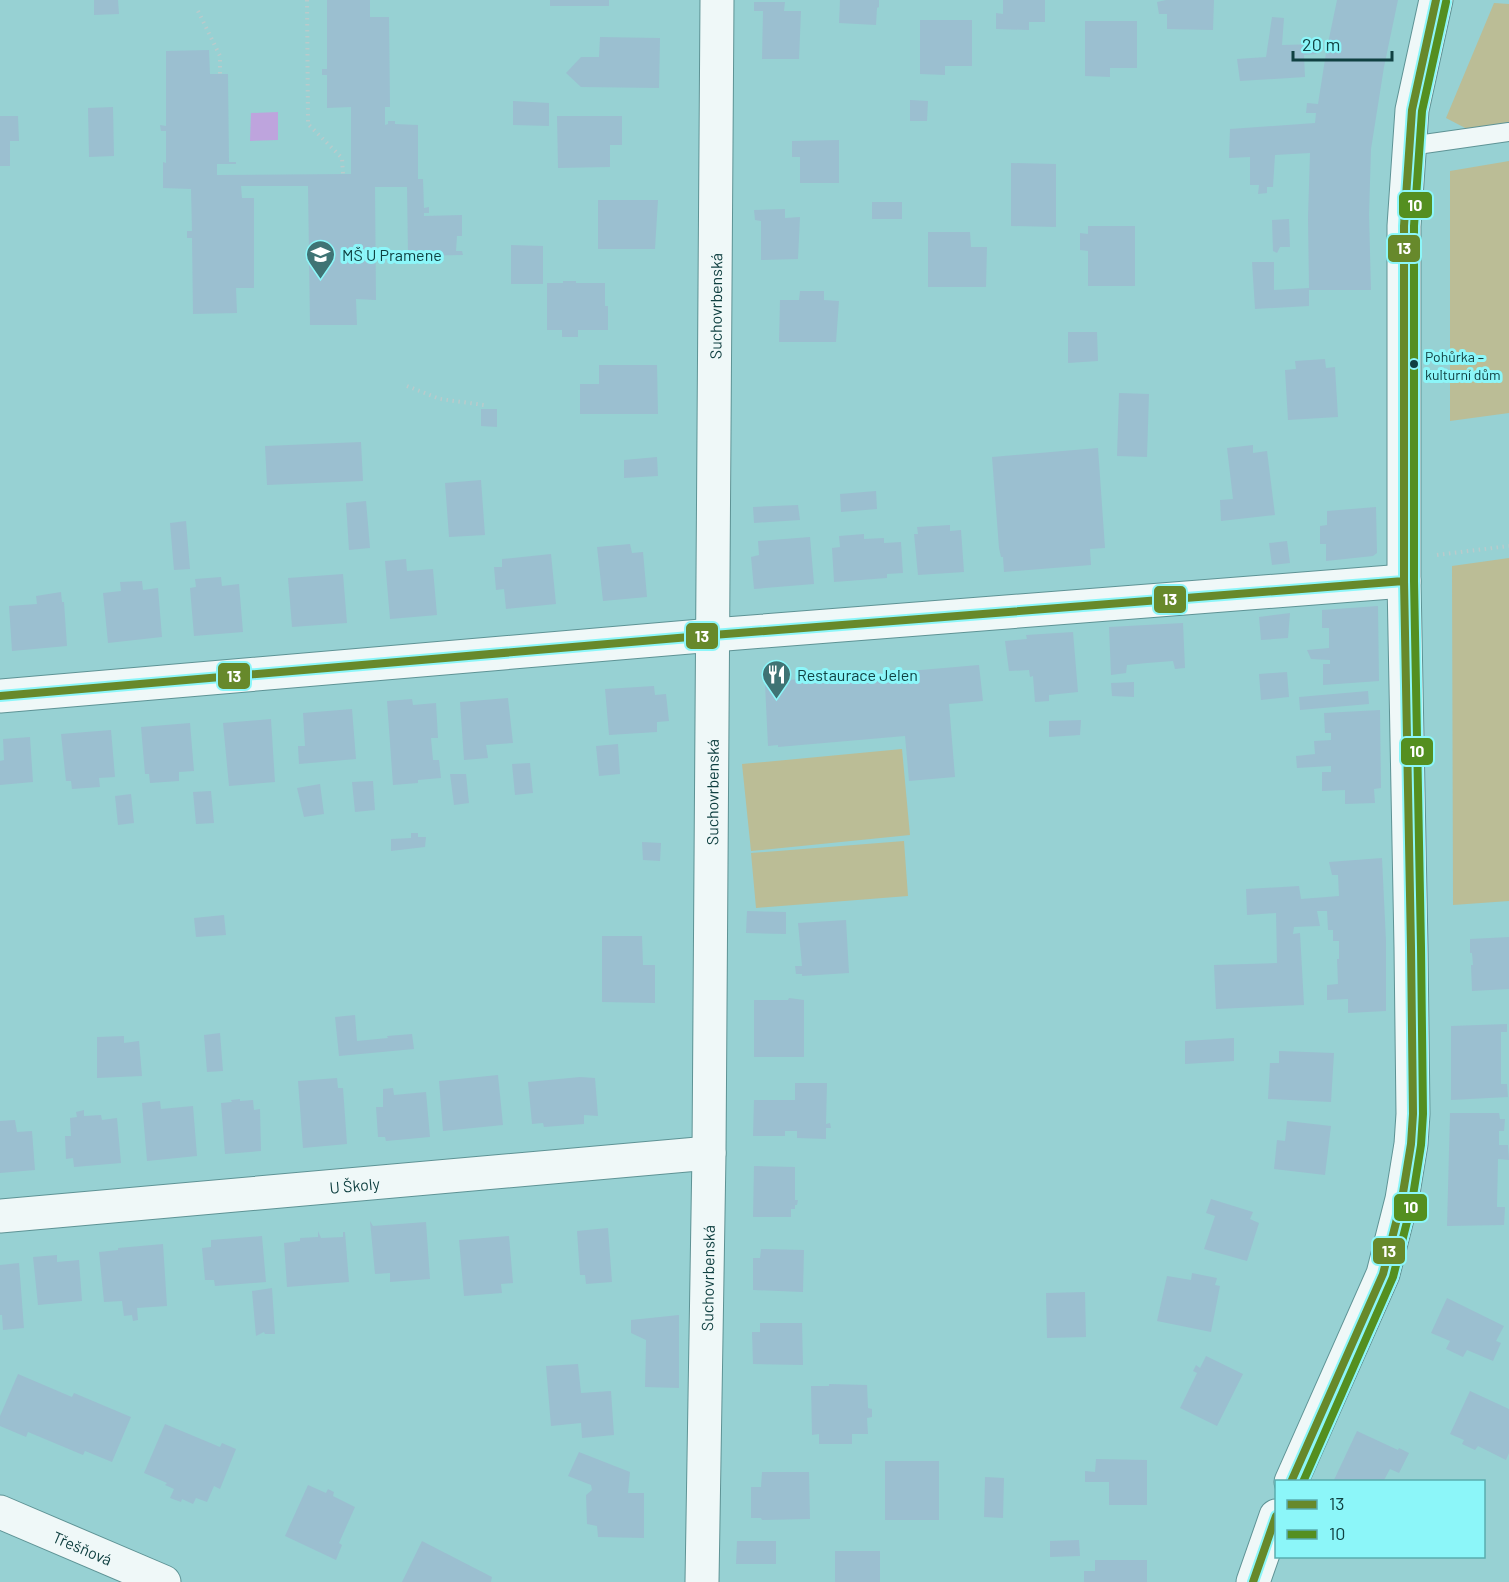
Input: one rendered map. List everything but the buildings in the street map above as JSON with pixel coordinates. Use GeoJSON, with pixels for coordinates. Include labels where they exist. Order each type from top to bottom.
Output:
{"type":"FeatureCollection","features":[{"type":"Feature","properties":{"kind":"street","name":"Suchovrbenská"},"geometry":{"type":"LineString","coordinates":[[702,1582],[709,1153],[717,0]]}},
{"type":"Feature","properties":{"kind":"street"},"geometry":{"type":"LineString","coordinates":[[1292,1480],[1383,1274],[1402,1199],[1411,1144],[1413,1114],[1411,947],[1404,570],[1404,226],[1412,110],[1436,0]]}},
{"type":"Feature","properties":{"kind":"street"},"geometry":{"type":"LineString","coordinates":[[0,696],[713,635],[1404,570]]}},
{"type":"Feature","properties":{"kind":"street","name":"U Školy"},"geometry":{"type":"LineString","coordinates":[[0,1216],[709,1153]]}},
{"type":"Feature","properties":{"kind":"street","name":"Třešňová"},"geometry":{"type":"LineString","coordinates":[[0,1512],[164,1582]]}},
{"type":"Feature","properties":{"kind":"street"},"geometry":{"type":"LineString","coordinates":[[1253,1582],[1275,1519]]}},
{"type":"Feature","properties":{"kind":"lane"},"geometry":{"type":"LineString","coordinates":[[1410,146],[1509,132]]}},
{"type":"Feature","properties":{"kind":"path"},"geometry":{"type":"LineString","coordinates":[[306,0],[308,124],[342,158],[343,174]]}},
{"type":"Feature","properties":{"kind":"path"},"geometry":{"type":"LineString","coordinates":[[198,11],[220,56],[220,74]]}},
{"type":"Feature","properties":{"kind":"path"},"geometry":{"type":"LineString","coordinates":[[407,386],[440,399],[484,405]]}},
{"type":"Feature","properties":{"kind":"path"},"geometry":{"type":"LineString","coordinates":[[1404,570],[1509,546]]}},
{"type":"Feature","properties":{"kind":"green space"},"geometry":{"type":"Polygon","coordinates":[[[1494,3],[1509,4],[1509,122],[1469,130],[1446,118],[1494,3]]]}},
{"type":"Feature","properties":{"kind":"green space"},"geometry":{"type":"Polygon","coordinates":[[[1509,161],[1509,413],[1450,421],[1450,171],[1509,161]]]}},
{"type":"Feature","properties":{"kind":"green space"},"geometry":{"type":"Polygon","coordinates":[[[1509,558],[1509,901],[1453,905],[1452,566],[1509,558]]]}},
{"type":"Feature","properties":{"kind":"green space"},"geometry":{"type":"Polygon","coordinates":[[[902,749],[910,835],[751,851],[742,764],[902,749]]]}},
{"type":"Feature","properties":{"kind":"green space"},"geometry":{"type":"Polygon","coordinates":[[[904,841],[908,896],[756,908],[751,853],[904,841]]]}},
{"type":"Feature","properties":{"kind":"shaded area"},"geometry":{"type":"Polygon","coordinates":[[[278,112],[278,140],[250,141],[251,113],[278,112]]]}},
{"type":"Feature","properties":{"kind":"transit line","name":"13"},"geometry":{"type":"LineString","coordinates":[[1292,1480],[1383,1274],[1402,1199],[1411,1144],[1413,1114],[1411,947],[1404,581],[1404,226],[1412,110],[1436,0]]}},
{"type":"Feature","properties":{"kind":"transit line","name":"10"},"geometry":{"type":"LineString","coordinates":[[1304,1480],[1393,1277],[1412,1202],[1421,1145],[1423,1114],[1421,947],[1414,581],[1414,226],[1422,111],[1446,2]]}},
{"type":"Feature","properties":{"kind":"transit line","name":"13"},"geometry":{"type":"LineString","coordinates":[[0,696],[713,635],[1404,581]]}},
{"type":"Feature","properties":{"kind":"transit line","name":"13"},"geometry":{"type":"LineString","coordinates":[[1253,1582],[1275,1519]]}},
{"type":"Feature","properties":{"kind":"place","name":"MŠ U Pramene"},"geometry":{"type":"Point","coordinates":[321,280]}},
{"type":"Feature","properties":{"kind":"place","name":"Pohůrka – kulturní dům"},"geometry":{"type":"Point","coordinates":[1414,364]}},
{"type":"Feature","properties":{"kind":"place","name":"Restaurace Jelen"},"geometry":{"type":"Point","coordinates":[776,700]}}]}
